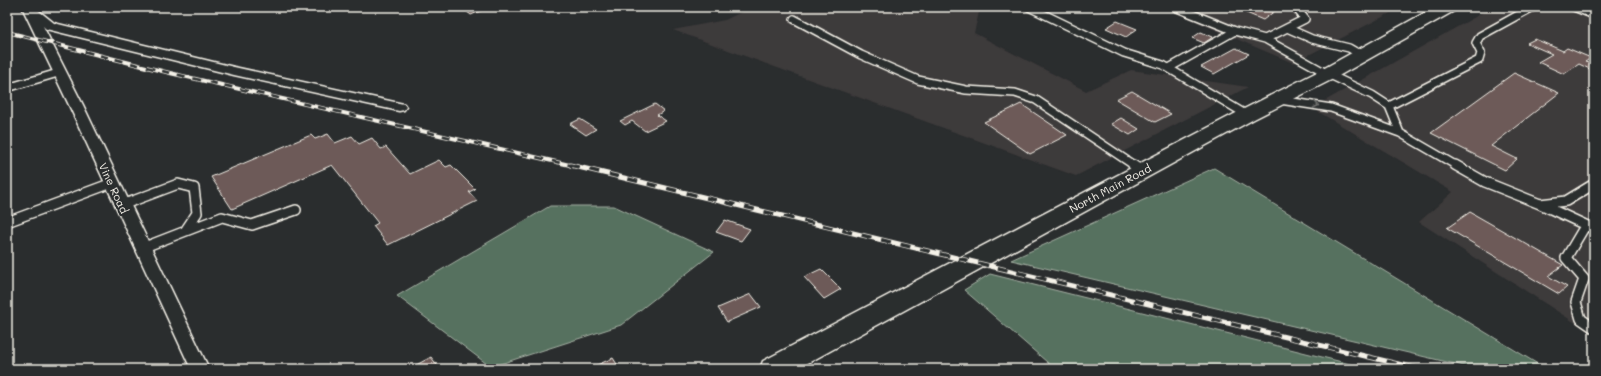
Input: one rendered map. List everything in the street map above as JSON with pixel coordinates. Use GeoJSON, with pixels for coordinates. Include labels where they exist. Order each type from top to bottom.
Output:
{"type":"FeatureCollection","features":[{"type":"Feature","properties":{"kind":"main road","name":"North Main Road"},"geometry":{"type":"LineString","coordinates":[[773,369],[1247,115],[1328,74],[1448,7]]}},
{"type":"Feature","properties":{"kind":"street","name":"Vine Road"},"geometry":{"type":"LineString","coordinates":[[28,9],[45,41],[58,73],[76,105],[200,369]]}},
{"type":"Feature","properties":{"kind":"street"},"geometry":{"type":"LineString","coordinates":[[28,9],[50,26],[234,71],[398,107]]}},
{"type":"Feature","properties":{"kind":"lane"},"geometry":{"type":"LineString","coordinates":[[1029,7],[1088,37],[1124,53],[1163,65],[1247,115]]}},
{"type":"Feature","properties":{"kind":"lane"},"geometry":{"type":"LineString","coordinates":[[1176,7],[1235,31],[1265,39],[1328,74],[1372,95],[1389,106],[1400,133]]}},
{"type":"Feature","properties":{"kind":"lane"},"geometry":{"type":"LineString","coordinates":[[1265,39],[1305,19],[1295,7]]}},
{"type":"Feature","properties":{"kind":"lane"},"geometry":{"type":"LineString","coordinates":[[1389,106],[1479,60],[1481,53],[1476,43],[1480,36],[1533,7]]}},
{"type":"Feature","properties":{"kind":"lane"},"geometry":{"type":"LineString","coordinates":[[1574,7],[1594,15]]}},
{"type":"Feature","properties":{"kind":"lane"},"geometry":{"type":"LineString","coordinates":[[1590,7],[1594,8]]}},
{"type":"Feature","properties":{"kind":"lane"},"geometry":{"type":"LineString","coordinates":[[794,20],[861,55],[918,80],[966,90],[1015,94],[1036,100],[1142,171]]}},
{"type":"Feature","properties":{"kind":"lane"},"geometry":{"type":"LineString","coordinates":[[1287,28],[1312,39],[1349,48],[1361,55]]}},
{"type":"Feature","properties":{"kind":"lane"},"geometry":{"type":"LineString","coordinates":[[1169,68],[1235,31]]}},
{"type":"Feature","properties":{"kind":"lane"},"geometry":{"type":"LineString","coordinates":[[7,88],[58,73]]}},
{"type":"Feature","properties":{"kind":"lane"},"geometry":{"type":"LineString","coordinates":[[1277,100],[1332,108],[1400,133],[1408,140],[1485,182],[1540,204],[1594,229]]}},
{"type":"Feature","properties":{"kind":"lane"},"geometry":{"type":"LineString","coordinates":[[7,222],[112,183]]}},
{"type":"Feature","properties":{"kind":"lane"},"geometry":{"type":"LineString","coordinates":[[122,205],[178,184],[194,188],[197,213],[185,231]]}},
{"type":"Feature","properties":{"kind":"lane"},"geometry":{"type":"LineString","coordinates":[[1540,204],[1566,201],[1594,184]]}},
{"type":"Feature","properties":{"kind":"lane"},"geometry":{"type":"LineString","coordinates":[[142,248],[222,217],[252,225],[296,210]]}},
{"type":"Feature","properties":{"kind":"lane"},"geometry":{"type":"LineString","coordinates":[[1585,226],[1566,258],[1584,280],[1576,302],[1581,319],[1594,328]]}},
{"type":"Feature","properties":{"kind":"shaded area"},"geometry":{"type":"Polygon","coordinates":[[[752,7],[974,7],[979,12],[974,33],[1086,91],[1131,70],[1248,87],[1076,176],[673,30],[725,20],[752,7]]]}},
{"type":"Feature","properties":{"kind":"shaded area"},"geometry":{"type":"Polygon","coordinates":[[[1162,7],[1402,7],[1293,63],[1162,7]]]}},
{"type":"Feature","properties":{"kind":"shaded area"},"geometry":{"type":"Polygon","coordinates":[[[1493,7],[1594,8],[1594,335],[1419,222],[1453,192],[1312,108],[1493,7]]]}},
{"type":"Feature","properties":{"kind":"green space"},"geometry":{"type":"Polygon","coordinates":[[[1214,168],[1546,369],[1477,369],[1011,260],[1214,168]]]}},
{"type":"Feature","properties":{"kind":"green space"},"geometry":{"type":"Polygon","coordinates":[[[550,206],[614,206],[714,252],[621,325],[491,367],[397,296],[550,206]]]}},
{"type":"Feature","properties":{"kind":"green space"},"geometry":{"type":"Polygon","coordinates":[[[990,274],[1370,369],[1055,369],[964,290],[990,274]]]}},
{"type":"Feature","properties":{"kind":"building"},"geometry":{"type":"Polygon","coordinates":[[[461,7],[490,7],[471,15],[461,7]]]}},
{"type":"Feature","properties":{"kind":"building"},"geometry":{"type":"Polygon","coordinates":[[[1232,7],[1280,7],[1263,20],[1232,7]]]}},
{"type":"Feature","properties":{"kind":"building"},"geometry":{"type":"Polygon","coordinates":[[[1117,21],[1137,29],[1126,37],[1106,28],[1117,21]]]}},
{"type":"Feature","properties":{"kind":"building"},"geometry":{"type":"Polygon","coordinates":[[[1201,32],[1213,37],[1204,43],[1192,38],[1201,32]]]}},
{"type":"Feature","properties":{"kind":"building"},"geometry":{"type":"Polygon","coordinates":[[[1535,39],[1563,51],[1567,48],[1591,58],[1585,62],[1594,65],[1594,71],[1579,64],[1564,74],[1538,62],[1552,54],[1527,43],[1535,39]]]}},
{"type":"Feature","properties":{"kind":"building"},"geometry":{"type":"Polygon","coordinates":[[[1236,48],[1249,54],[1214,74],[1201,67],[1236,48]]]}},
{"type":"Feature","properties":{"kind":"building"},"geometry":{"type":"Polygon","coordinates":[[[1514,73],[1559,93],[1491,146],[1517,159],[1505,170],[1431,133],[1514,73]]]}},
{"type":"Feature","properties":{"kind":"building"},"geometry":{"type":"Polygon","coordinates":[[[1132,91],[1171,114],[1155,122],[1116,99],[1132,91]]]}},
{"type":"Feature","properties":{"kind":"building"},"geometry":{"type":"Polygon","coordinates":[[[655,104],[664,111],[657,115],[666,121],[645,131],[632,121],[625,125],[620,121],[655,104]]]}},
{"type":"Feature","properties":{"kind":"building"},"geometry":{"type":"Polygon","coordinates":[[[1021,104],[1067,135],[1030,154],[984,122],[1021,104]]]}},
{"type":"Feature","properties":{"kind":"building"},"geometry":{"type":"Polygon","coordinates":[[[1121,118],[1139,129],[1130,135],[1111,124],[1121,118]]]}},
{"type":"Feature","properties":{"kind":"building"},"geometry":{"type":"Polygon","coordinates":[[[580,119],[596,129],[586,135],[570,124],[580,119]]]}},
{"type":"Feature","properties":{"kind":"building"},"geometry":{"type":"Polygon","coordinates":[[[328,134],[335,143],[352,136],[359,144],[372,138],[381,149],[386,147],[410,174],[439,160],[446,167],[451,165],[475,189],[469,192],[477,201],[388,245],[373,226],[378,223],[332,165],[232,209],[211,177],[311,135],[315,139],[328,134]]]}},
{"type":"Feature","properties":{"kind":"building"},"geometry":{"type":"Polygon","coordinates":[[[1470,212],[1563,265],[1548,276],[1567,287],[1559,294],[1447,228],[1470,212]]]}},
{"type":"Feature","properties":{"kind":"building"},"geometry":{"type":"Polygon","coordinates":[[[725,220],[750,229],[741,241],[716,232],[725,220]]]}},
{"type":"Feature","properties":{"kind":"building"},"geometry":{"type":"Polygon","coordinates":[[[821,269],[841,289],[824,299],[804,277],[821,269]]]}},
{"type":"Feature","properties":{"kind":"building"},"geometry":{"type":"Polygon","coordinates":[[[751,294],[761,307],[727,322],[718,308],[751,294]]]}},
{"type":"Feature","properties":{"kind":"building"},"geometry":{"type":"Polygon","coordinates":[[[431,357],[440,369],[409,369],[431,357]]]}},
{"type":"Feature","properties":{"kind":"building"},"geometry":{"type":"Polygon","coordinates":[[[613,358],[620,369],[588,369],[613,358]]]}},
{"type":"Feature","properties":{"kind":"railway"},"geometry":{"type":"LineString","coordinates":[[7,32],[170,73],[574,166]]}},
{"type":"Feature","properties":{"kind":"railway"},"geometry":{"type":"LineString","coordinates":[[570,165],[1419,369]]}}]}
